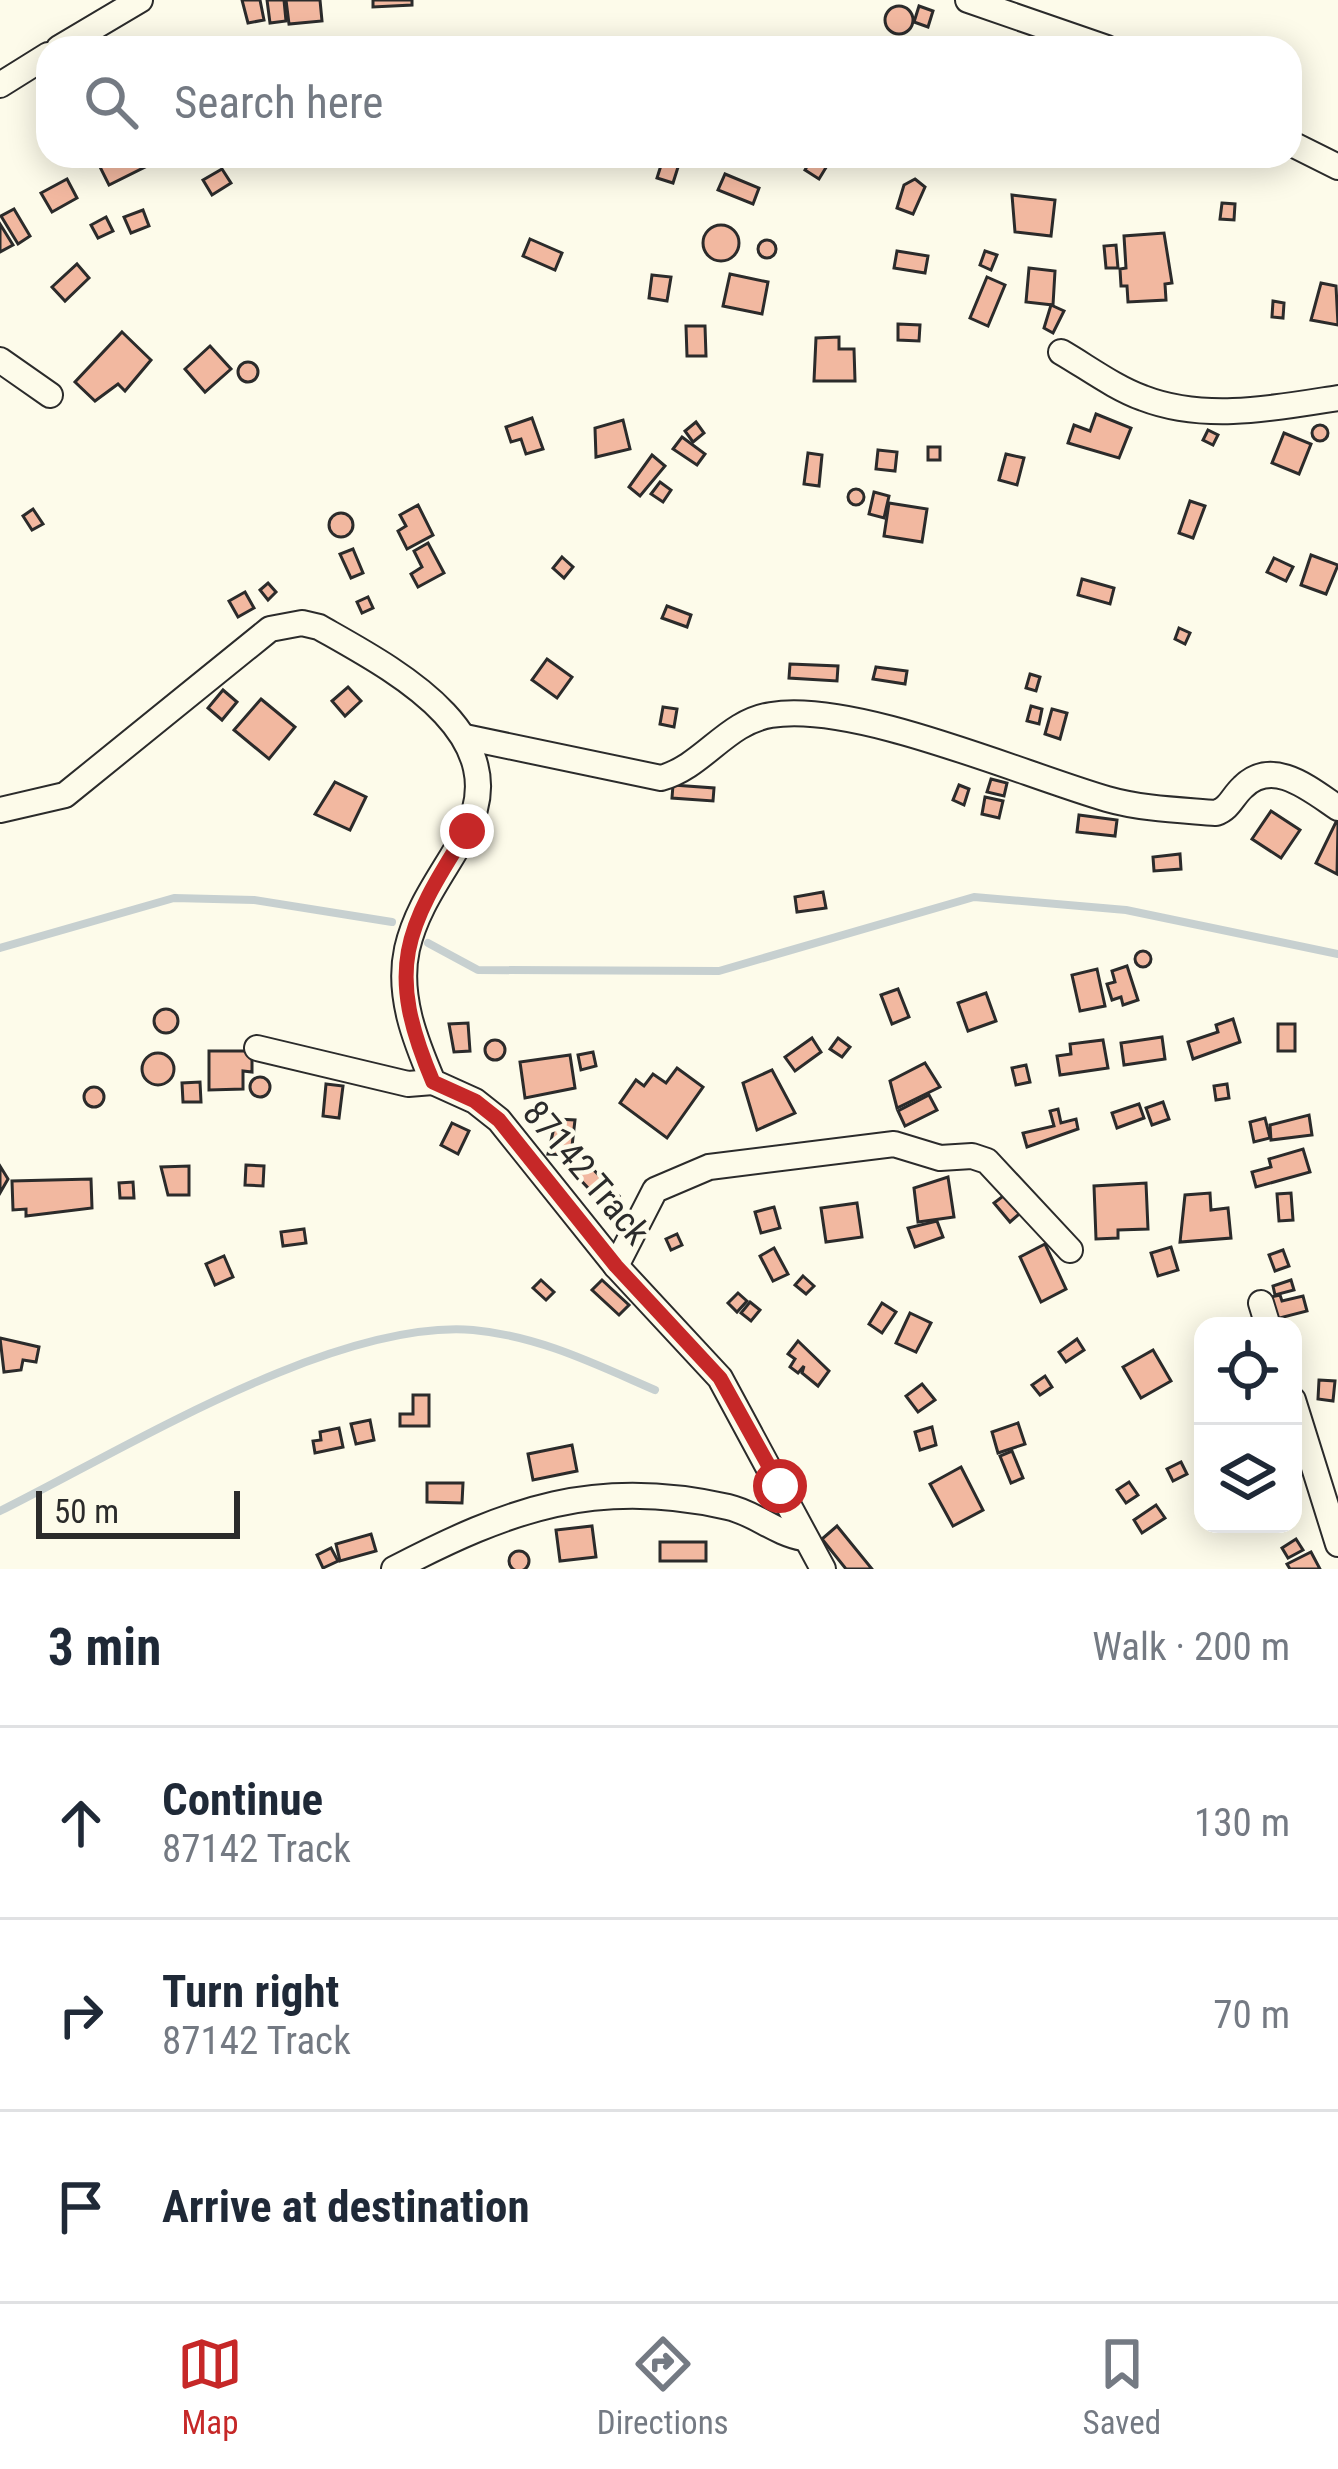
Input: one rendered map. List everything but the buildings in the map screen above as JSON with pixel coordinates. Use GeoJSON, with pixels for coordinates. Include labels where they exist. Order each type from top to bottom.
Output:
{"type":"FeatureCollection","features":[{"type":"Feature","properties":{"kind":"street"},"geometry":{"type":"LineString","coordinates":[[79,36],[140,0]]}},
{"type":"Feature","properties":{"kind":"street"},"geometry":{"type":"LineString","coordinates":[[968,0],[1072,36]]}},
{"type":"Feature","properties":{"kind":"street"},"geometry":{"type":"LineString","coordinates":[[0,85],[36,62]]}},
{"type":"Feature","properties":{"kind":"street"},"geometry":{"type":"LineString","coordinates":[[1302,149],[1338,167]]}},
{"type":"Feature","properties":{"kind":"street"},"geometry":{"type":"LineString","coordinates":[[1061,352],[1143,399],[1196,408],[1254,412],[1338,398]]}},
{"type":"Feature","properties":{"kind":"street"},"geometry":{"type":"LineString","coordinates":[[0,360],[50,395]]}},
{"type":"Feature","properties":{"kind":"street"},"geometry":{"type":"LineString","coordinates":[[0,810],[65,795],[270,628],[286,624],[320,627],[389,666],[465,737],[478,769],[478,798],[467,831],[417,917],[404,969],[416,1043],[433,1082],[407,1084],[257,1048]]}},
{"type":"Feature","properties":{"kind":"street"},"geometry":{"type":"LineString","coordinates":[[465,737],[661,778],[682,771],[747,722],[788,713],[888,728],[1127,804],[1216,814],[1249,781],[1270,773],[1298,782],[1338,808]]}},
{"type":"Feature","properties":{"kind":"street","name":"87142 Track"},"geometry":{"type":"LineString","coordinates":[[433,1082],[475,1101],[499,1120],[616,1266],[720,1378],[753,1431],[803,1538],[823,1569]]}},
{"type":"Feature","properties":{"kind":"street"},"geometry":{"type":"LineString","coordinates":[[616,1266],[640,1213],[664,1182],[709,1167],[894,1144],[940,1158],[972,1156],[988,1161],[1070,1250]]}},
{"type":"Feature","properties":{"kind":"street"},"geometry":{"type":"LineString","coordinates":[[1301,1425],[1338,1544]]}},
{"type":"Feature","properties":{"kind":"street"},"geometry":{"type":"LineString","coordinates":[[394,1569],[537,1504],[602,1496],[733,1508],[783,1534],[803,1538]]}},
{"type":"Feature","properties":{"kind":"waterway"},"geometry":{"type":"LineString","coordinates":[[428,943],[478,970],[719,971],[974,897],[1126,910],[1338,954]]}},
{"type":"Feature","properties":{"kind":"waterway"},"geometry":{"type":"LineString","coordinates":[[0,948],[174,898],[254,900],[392,922]]}},
{"type":"Feature","properties":{"kind":"waterway"},"geometry":{"type":"LineString","coordinates":[[0,1511],[231,1393],[358,1345],[418,1332],[473,1330],[521,1338],[655,1390]]}},
{"type":"Feature","properties":{"kind":"route"},"geometry":{"type":"LineString","coordinates":[[467,831],[417,917],[404,969],[404,995],[416,1043],[433,1082],[475,1101],[499,1120],[616,1266],[720,1378],[780,1486]]}}]}
